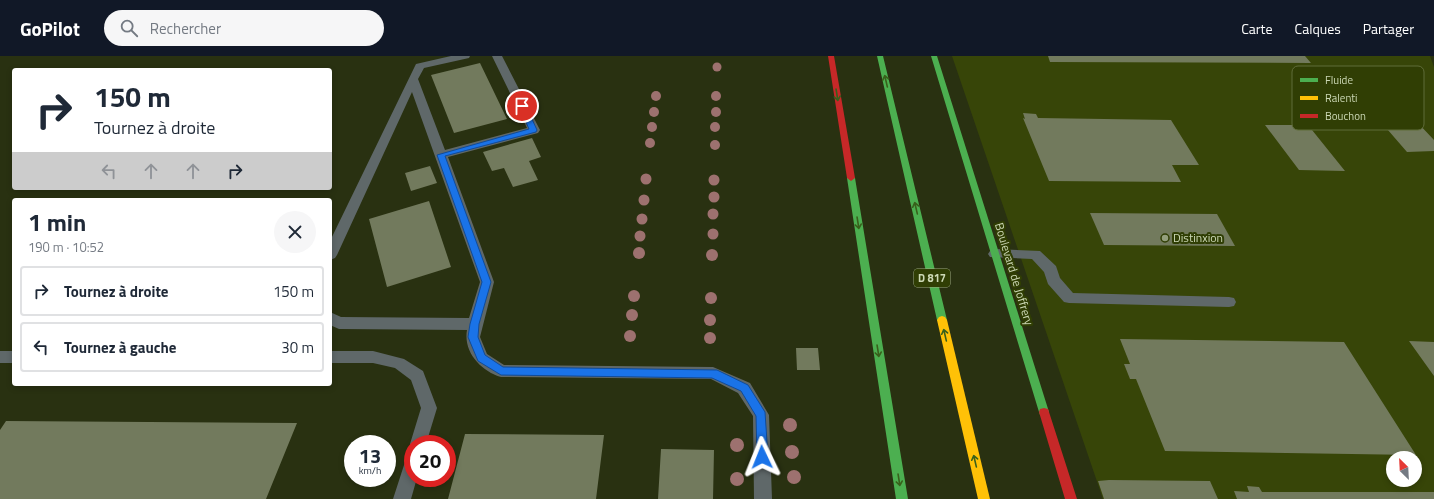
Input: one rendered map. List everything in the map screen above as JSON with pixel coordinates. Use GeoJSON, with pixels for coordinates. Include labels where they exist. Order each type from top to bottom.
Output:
{"type":"FeatureCollection","features":[{"type":"Feature","properties":{"kind":"main road"},"geometry":{"type":"LineString","coordinates":[[831,56],[902,499]]}},
{"type":"Feature","properties":{"kind":"main road","name":"D 817"},"geometry":{"type":"LineString","coordinates":[[880,56],[984,499]]}},
{"type":"Feature","properties":{"kind":"main road","name":"Boulevard de Joffrery"},"geometry":{"type":"LineString","coordinates":[[934,56],[1071,499]]}},
{"type":"Feature","properties":{"kind":"lane"},"geometry":{"type":"LineString","coordinates":[[332,250],[424,56]]}},
{"type":"Feature","properties":{"kind":"lane"},"geometry":{"type":"LineString","coordinates":[[420,66],[466,56]]}},
{"type":"Feature","properties":{"kind":"lane"},"geometry":{"type":"LineString","coordinates":[[441,155],[534,130],[497,56]]}},
{"type":"Feature","properties":{"kind":"lane"},"geometry":{"type":"LineString","coordinates":[[413,79],[487,282],[475,324],[473,337],[481,358],[501,371],[713,373],[744,388],[761,415],[763,499]]}},
{"type":"Feature","properties":{"kind":"lane"},"geometry":{"type":"LineString","coordinates":[[995,254],[1035,254],[1051,270],[1053,280],[1069,298],[1229,302]]}},
{"type":"Feature","properties":{"kind":"lane"},"geometry":{"type":"LineString","coordinates":[[332,319],[339,323],[475,324]]}},
{"type":"Feature","properties":{"kind":"lane"},"geometry":{"type":"LineString","coordinates":[[0,357],[12,357]]}},
{"type":"Feature","properties":{"kind":"lane"},"geometry":{"type":"LineString","coordinates":[[332,358],[373,358],[399,363],[417,376],[429,408],[421,435]]}},
{"type":"Feature","properties":{"kind":"lane"},"geometry":{"type":"LineString","coordinates":[[402,499],[406,487]]}},
{"type":"Feature","properties":{"kind":"shaded area"},"geometry":{"type":"Polygon","coordinates":[[[952,56],[1430,56],[1434,67],[1434,499],[1103,499],[952,56]]]}},
{"type":"Feature","properties":{"kind":"building"},"geometry":{"type":"Polygon","coordinates":[[[1048,56],[1305,56],[1311,63],[1050,62],[1048,56]]]}},
{"type":"Feature","properties":{"kind":"building"},"geometry":{"type":"Polygon","coordinates":[[[480,63],[507,119],[454,133],[431,75],[480,63]]]}},
{"type":"Feature","properties":{"kind":"building"},"geometry":{"type":"Polygon","coordinates":[[[1023,113],[1036,114],[1038,118],[1171,120],[1199,165],[1172,165],[1181,182],[1049,181],[1023,118],[1025,119],[1023,113]]]}},
{"type":"Feature","properties":{"kind":"building"},"geometry":{"type":"Polygon","coordinates":[[[1265,125],[1292,125],[1292,130],[1312,130],[1345,171],[1299,170],[1265,125]]]}},
{"type":"Feature","properties":{"kind":"building"},"geometry":{"type":"Polygon","coordinates":[[[1424,129],[1434,140],[1434,151],[1407,152],[1388,130],[1424,129]]]}},
{"type":"Feature","properties":{"kind":"building"},"geometry":{"type":"Polygon","coordinates":[[[532,138],[541,157],[529,161],[538,180],[513,187],[504,168],[492,171],[483,152],[532,138]]]}},
{"type":"Feature","properties":{"kind":"building"},"geometry":{"type":"Polygon","coordinates":[[[430,166],[437,183],[411,191],[405,173],[430,166]]]}},
{"type":"Feature","properties":{"kind":"building"},"geometry":{"type":"Polygon","coordinates":[[[429,201],[451,267],[387,287],[369,219],[429,201]]]}},
{"type":"Feature","properties":{"kind":"building"},"geometry":{"type":"Polygon","coordinates":[[[1090,213],[1217,214],[1235,246],[1104,245],[1090,213]]]}},
{"type":"Feature","properties":{"kind":"building"},"geometry":{"type":"Polygon","coordinates":[[[1120,339],[1344,342],[1413,451],[1386,451],[1386,455],[1165,451],[1136,379],[1130,379],[1124,364],[1130,364],[1120,339]]]}},
{"type":"Feature","properties":{"kind":"building"},"geometry":{"type":"Polygon","coordinates":[[[1409,341],[1434,342],[1434,376],[1409,341]]]}},
{"type":"Feature","properties":{"kind":"building"},"geometry":{"type":"Polygon","coordinates":[[[796,348],[818,348],[820,370],[797,370],[796,348]]]}},
{"type":"Feature","properties":{"kind":"building"},"geometry":{"type":"Polygon","coordinates":[[[6,421],[297,423],[266,499],[0,499],[0,430],[6,421]]]}},
{"type":"Feature","properties":{"kind":"building"},"geometry":{"type":"Polygon","coordinates":[[[465,434],[604,435],[596,499],[448,499],[451,487],[456,487],[456,468],[465,434]]]}},
{"type":"Feature","properties":{"kind":"building"},"geometry":{"type":"Polygon","coordinates":[[[661,449],[714,450],[713,499],[658,499],[661,449]]]}},
{"type":"Feature","properties":{"kind":"building"},"geometry":{"type":"Polygon","coordinates":[[[1098,481],[1210,481],[1218,499],[1104,499],[1098,481]]]}},
{"type":"Feature","properties":{"kind":"building"},"geometry":{"type":"Polygon","coordinates":[[[1247,486],[1259,487],[1262,492],[1434,492],[1434,499],[1237,499],[1234,491],[1249,492],[1247,486]]]}},
{"type":"Feature","properties":{"kind":"traffic: fast"},"geometry":{"type":"LineString","coordinates":[[880,56],[942,320]]}},
{"type":"Feature","properties":{"kind":"traffic: fast"},"geometry":{"type":"LineString","coordinates":[[934,56],[1044,412]]}},
{"type":"Feature","properties":{"kind":"traffic: fast"},"geometry":{"type":"LineString","coordinates":[[851,178],[902,499]]}},
{"type":"Feature","properties":{"kind":"traffic: slow"},"geometry":{"type":"LineString","coordinates":[[942,320],[984,499]]}},
{"type":"Feature","properties":{"kind":"traffic: jam"},"geometry":{"type":"LineString","coordinates":[[831,56],[851,178]]}},
{"type":"Feature","properties":{"kind":"traffic: jam"},"geometry":{"type":"LineString","coordinates":[[1044,412],[1071,499]]}},
{"type":"Feature","properties":{"kind":"place","name":"Distinxion"},"geometry":{"type":"Point","coordinates":[1165,238]}},
{"type":"Feature","properties":{"kind":"route"},"geometry":{"type":"LineString","coordinates":[[522,106],[534,130],[441,155],[487,282],[475,324],[473,337],[481,358],[501,371],[713,373],[744,388],[761,415],[762,457]]}}]}
